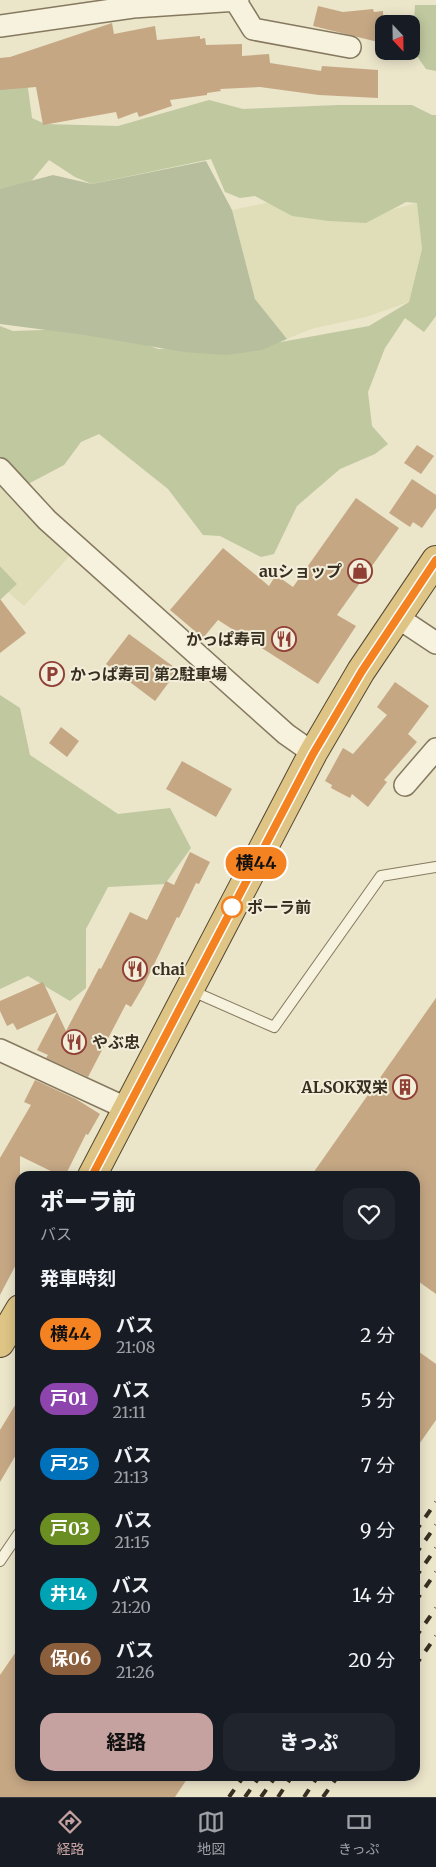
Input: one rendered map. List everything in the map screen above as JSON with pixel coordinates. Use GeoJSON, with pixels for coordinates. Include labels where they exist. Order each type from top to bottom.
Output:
{"type":"FeatureCollection","features":[{"type":"Feature","properties":{"kind":"highway"},"geometry":{"type":"LineString","coordinates":[[95,1171],[313,754],[362,671],[436,560]]}},
{"type":"Feature","properties":{"kind":"street"},"geometry":{"type":"LineString","coordinates":[[0,26],[133,4],[236,0],[253,29],[350,47]]}},
{"type":"Feature","properties":{"kind":"street"},"geometry":{"type":"LineString","coordinates":[[0,470],[48,520],[286,734],[313,754]]}},
{"type":"Feature","properties":{"kind":"street"},"geometry":{"type":"LineString","coordinates":[[397,617],[436,643]]}},
{"type":"Feature","properties":{"kind":"street"},"geometry":{"type":"LineString","coordinates":[[405,785],[436,749]]}},
{"type":"Feature","properties":{"kind":"street"},"geometry":{"type":"LineString","coordinates":[[0,1050],[128,1109]]}},
{"type":"Feature","properties":{"kind":"lane"},"geometry":{"type":"LineString","coordinates":[[189,990],[274,1027],[381,876],[436,866]]}},
{"type":"Feature","properties":{"kind":"lane"},"geometry":{"type":"LineString","coordinates":[[0,1561],[15,1540]]}},
{"type":"Feature","properties":{"kind":"shaded area"},"geometry":{"type":"Polygon","coordinates":[[[276,201],[364,217],[417,203],[422,249],[409,302],[366,317],[311,329],[287,339],[255,299],[232,210],[276,201]]]}},
{"type":"Feature","properties":{"kind":"shaded area"},"geometry":{"type":"Polygon","coordinates":[[[0,480],[74,551],[24,606],[8,592],[17,584],[0,566],[0,480]]]}},
{"type":"Feature","properties":{"kind":"green space"},"geometry":{"type":"Polygon","coordinates":[[[415,5],[436,5],[436,71],[426,69],[420,60],[420,15],[414,15],[415,5]]]}},
{"type":"Feature","properties":{"kind":"green space"},"geometry":{"type":"Polygon","coordinates":[[[27,81],[32,118],[45,124],[118,126],[209,100],[243,109],[338,105],[412,105],[432,115],[436,115],[436,316],[424,332],[405,318],[385,348],[368,392],[372,426],[388,444],[375,454],[340,469],[297,506],[274,554],[261,557],[220,536],[203,535],[168,489],[99,434],[81,442],[64,465],[28,484],[0,468],[0,326],[13,331],[103,328],[158,349],[281,342],[369,326],[409,302],[422,249],[417,203],[406,202],[366,223],[292,216],[255,196],[240,198],[225,192],[211,159],[92,184],[75,177],[49,160],[23,191],[0,192],[0,89],[27,81]]]}},
{"type":"Feature","properties":{"kind":"green space"},"geometry":{"type":"Polygon","coordinates":[[[206,161],[232,210],[255,299],[287,339],[262,350],[227,355],[184,352],[85,335],[0,324],[0,189],[53,175],[92,184],[206,161]]]}},
{"type":"Feature","properties":{"kind":"green space"},"geometry":{"type":"Polygon","coordinates":[[[0,566],[17,584],[0,600],[0,566]]]}},
{"type":"Feature","properties":{"kind":"green space"},"geometry":{"type":"Polygon","coordinates":[[[0,695],[20,708],[30,755],[118,814],[170,808],[191,848],[165,884],[108,887],[86,929],[86,988],[70,1001],[28,976],[0,989],[0,695]]]}},
{"type":"Feature","properties":{"kind":"building"},"geometry":{"type":"Polygon","coordinates":[[[318,6],[343,12],[373,9],[374,12],[383,11],[383,15],[375,15],[375,41],[313,26],[318,6]]]}},
{"type":"Feature","properties":{"kind":"building"},"geometry":{"type":"Polygon","coordinates":[[[112,23],[114,34],[155,26],[157,40],[200,36],[200,39],[205,38],[206,45],[242,44],[242,56],[269,54],[270,63],[321,71],[322,66],[378,70],[378,98],[319,95],[260,87],[220,89],[221,91],[207,93],[207,95],[170,100],[172,106],[139,117],[137,112],[118,119],[116,112],[43,125],[36,87],[0,90],[0,58],[10,57],[112,23]]]}},
{"type":"Feature","properties":{"kind":"building"},"geometry":{"type":"Polygon","coordinates":[[[417,445],[434,456],[421,474],[404,463],[417,445]]]}},
{"type":"Feature","properties":{"kind":"building"},"geometry":{"type":"Polygon","coordinates":[[[412,479],[436,495],[436,508],[422,528],[413,522],[410,527],[389,513],[412,479]]]}},
{"type":"Feature","properties":{"kind":"building"},"geometry":{"type":"Polygon","coordinates":[[[356,498],[399,528],[337,615],[356,626],[318,684],[218,620],[203,638],[170,610],[223,548],[269,586],[276,575],[293,587],[356,498]]]}},
{"type":"Feature","properties":{"kind":"building"},"geometry":{"type":"Polygon","coordinates":[[[0,599],[26,633],[0,653],[0,599]]]}},
{"type":"Feature","properties":{"kind":"building"},"geometry":{"type":"Polygon","coordinates":[[[129,634],[178,670],[155,701],[106,664],[129,634]]]}},
{"type":"Feature","properties":{"kind":"building"},"geometry":{"type":"Polygon","coordinates":[[[395,682],[429,706],[408,734],[417,742],[384,780],[387,782],[368,807],[352,794],[350,798],[331,788],[332,785],[325,781],[343,748],[353,754],[387,715],[377,707],[395,682]]]}},
{"type":"Feature","properties":{"kind":"building"},"geometry":{"type":"Polygon","coordinates":[[[61,727],[79,741],[67,757],[49,743],[61,727]]]}},
{"type":"Feature","properties":{"kind":"building"},"geometry":{"type":"Polygon","coordinates":[[[182,761],[232,789],[216,817],[166,789],[182,761]]]}},
{"type":"Feature","properties":{"kind":"building"},"geometry":{"type":"Polygon","coordinates":[[[190,852],[210,862],[199,884],[196,883],[179,918],[177,917],[144,985],[131,1007],[126,1004],[88,1077],[46,1058],[48,1055],[37,1050],[57,1012],[17,1030],[13,1023],[7,1026],[0,1011],[0,1001],[43,982],[66,1031],[130,912],[147,920],[166,881],[174,885],[190,852]]]}},
{"type":"Feature","properties":{"kind":"building","name":"ALSOK双栄"},"geometry":{"type":"Polygon","coordinates":[[[436,998],[436,1294],[420,1283],[420,1171],[315,1171],[436,998]]]}},
{"type":"Feature","properties":{"kind":"building"},"geometry":{"type":"Polygon","coordinates":[[[35,1080],[76,1099],[100,1114],[88,1135],[86,1134],[68,1171],[51,1171],[20,1156],[20,1171],[15,1171],[15,1266],[0,1295],[0,1158],[31,1105],[24,1102],[35,1080]]]}},
{"type":"Feature","properties":{"kind":"building"},"geometry":{"type":"Polygon","coordinates":[[[420,1353],[436,1364],[436,1420],[420,1443],[420,1353]]]}},
{"type":"Feature","properties":{"kind":"building"},"geometry":{"type":"Polygon","coordinates":[[[15,1405],[15,1456],[0,1482],[0,1430],[15,1405]]]}},
{"type":"Feature","properties":{"kind":"building"},"geometry":{"type":"Polygon","coordinates":[[[15,1653],[15,1781],[186,1781],[175,1797],[0,1797],[0,1675],[15,1653]]]}},
{"type":"Feature","properties":{"kind":"railway"},"geometry":{"type":"LineString","coordinates":[[420,1525],[436,1502]]}},
{"type":"Feature","properties":{"kind":"railway"},"geometry":{"type":"LineString","coordinates":[[420,1548],[436,1525]]}},
{"type":"Feature","properties":{"kind":"railway"},"geometry":{"type":"LineString","coordinates":[[420,1571],[436,1548]]}},
{"type":"Feature","properties":{"kind":"railway"},"geometry":{"type":"LineString","coordinates":[[420,1595],[436,1572]]}},
{"type":"Feature","properties":{"kind":"railway"},"geometry":{"type":"LineString","coordinates":[[420,1631],[436,1608]]}},
{"type":"Feature","properties":{"kind":"railway"},"geometry":{"type":"LineString","coordinates":[[420,1659],[436,1636]]}},
{"type":"Feature","properties":{"kind":"railway"},"geometry":{"type":"LineString","coordinates":[[229,1797],[240,1781]]}},
{"type":"Feature","properties":{"kind":"railway"},"geometry":{"type":"LineString","coordinates":[[245,1797],[256,1781]]}},
{"type":"Feature","properties":{"kind":"railway"},"geometry":{"type":"LineString","coordinates":[[261,1797],[272,1781]]}},
{"type":"Feature","properties":{"kind":"railway"},"geometry":{"type":"LineString","coordinates":[[278,1797],[289,1781]]}},
{"type":"Feature","properties":{"kind":"railway"},"geometry":{"type":"LineString","coordinates":[[304,1797],[315,1781]]}},
{"type":"Feature","properties":{"kind":"railway"},"geometry":{"type":"LineString","coordinates":[[323,1797],[334,1781]]}},
{"type":"Feature","properties":{"kind":"bus line","name":"横44"},"geometry":{"type":"LineString","coordinates":[[95,1171],[313,754],[362,671],[416,587],[436,560]]}},
{"type":"Feature","properties":{"kind":"place","name":"auショップ"},"geometry":{"type":"Point","coordinates":[360,571]}},
{"type":"Feature","properties":{"kind":"place","name":"かっぱ寿司"},"geometry":{"type":"Point","coordinates":[284,639]}},
{"type":"Feature","properties":{"kind":"place","name":"かっぱ寿司 第2駐車場"},"geometry":{"type":"Point","coordinates":[52,674]}},
{"type":"Feature","properties":{"kind":"place","name":"ポーラ前"},"geometry":{"type":"Point","coordinates":[232,907]}},
{"type":"Feature","properties":{"kind":"place","name":"chai"},"geometry":{"type":"Point","coordinates":[135,969]}},
{"type":"Feature","properties":{"kind":"place","name":"やぶ忠"},"geometry":{"type":"Point","coordinates":[74,1042]}},
{"type":"Feature","properties":{"kind":"place","name":"ALSOK双栄"},"geometry":{"type":"Point","coordinates":[405,1087]}}]}
